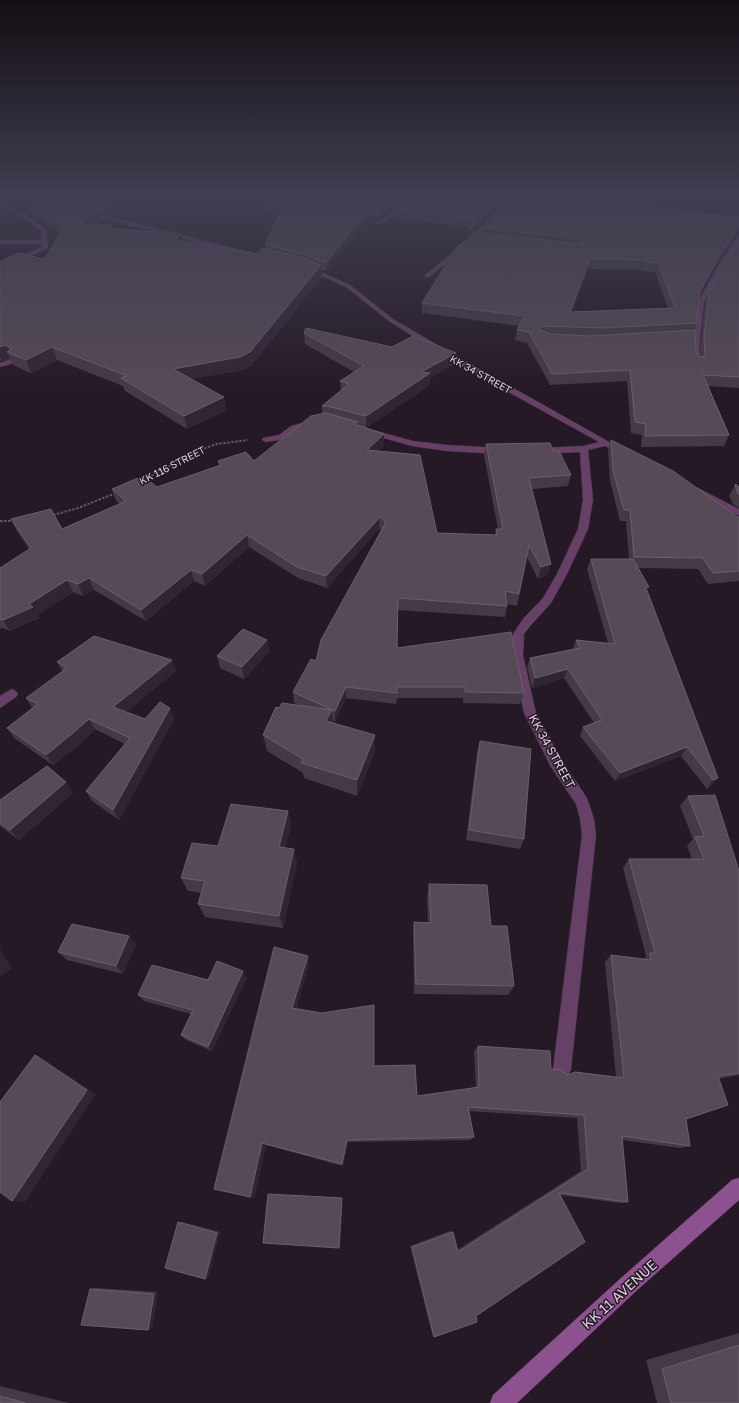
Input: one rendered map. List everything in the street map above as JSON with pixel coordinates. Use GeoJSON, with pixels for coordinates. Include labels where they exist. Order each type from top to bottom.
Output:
{"type":"FeatureCollection","features":[{"type":"Feature","properties":{"kind":"main road","name":"KK 11 AVENUE"},"geometry":{"type":"LineString","coordinates":[[501,1403],[628,1285],[739,1187]]}},
{"type":"Feature","properties":{"kind":"street"},"geometry":{"type":"LineString","coordinates":[[0,268],[9,263]]}},
{"type":"Feature","properties":{"kind":"street"},"geometry":{"type":"LineString","coordinates":[[426,276],[442,263]]}},
{"type":"Feature","properties":{"kind":"street"},"geometry":{"type":"LineString","coordinates":[[697,364],[694,337],[700,302],[722,263]]}},
{"type":"Feature","properties":{"kind":"street","name":"KK 34 STREET"},"geometry":{"type":"LineString","coordinates":[[303,266],[332,277],[348,286],[390,320],[413,334],[632,457]]}},
{"type":"Feature","properties":{"kind":"street"},"geometry":{"type":"LineString","coordinates":[[0,365],[11,361]]}},
{"type":"Feature","properties":{"kind":"street"},"geometry":{"type":"LineString","coordinates":[[266,440],[282,437],[294,428],[320,421]]}},
{"type":"Feature","properties":{"kind":"street"},"geometry":{"type":"LineString","coordinates":[[362,429],[412,443],[473,450],[508,451]]}},
{"type":"Feature","properties":{"kind":"street"},"geometry":{"type":"LineString","coordinates":[[530,451],[584,449],[605,443]]}},
{"type":"Feature","properties":{"kind":"street","name":"KK 34 STREET"},"geometry":{"type":"LineString","coordinates":[[562,1069],[589,835],[587,819],[582,802],[556,763],[530,713],[517,655],[519,634],[527,622],[547,600],[562,574],[583,529],[588,500],[584,449]]}},
{"type":"Feature","properties":{"kind":"street"},"geometry":{"type":"LineString","coordinates":[[693,488],[739,513]]}},
{"type":"Feature","properties":{"kind":"street"},"geometry":{"type":"LineString","coordinates":[[0,703],[12,694]]}},
{"type":"Feature","properties":{"kind":"path","name":"KK 116 STREET"},"geometry":{"type":"LineString","coordinates":[[140,482],[203,448],[227,442],[266,440]]}},
{"type":"Feature","properties":{"kind":"path"},"geometry":{"type":"LineString","coordinates":[[52,516],[78,508],[119,492]]}},
{"type":"Feature","properties":{"kind":"path"},"geometry":{"type":"LineString","coordinates":[[0,521],[16,521]]}},
{"type":"Feature","properties":{"kind":"building"},"geometry":{"type":"Polygon","coordinates":[[[0,263],[317,263],[321,265],[250,352],[240,357],[173,369],[224,397],[184,416],[121,378],[127,376],[52,347],[26,360],[7,352],[10,351],[11,348],[6,345],[0,347],[0,263]]]}},
{"type":"Feature","properties":{"kind":"building"},"geometry":{"type":"Polygon","coordinates":[[[447,263],[588,263],[570,312],[675,308],[658,263],[716,263],[700,291],[696,323],[601,328],[543,326],[539,329],[550,334],[589,336],[695,330],[696,353],[700,357],[705,356],[704,336],[709,292],[726,263],[739,263],[739,377],[703,375],[729,435],[645,436],[646,424],[635,422],[630,370],[552,374],[529,332],[517,330],[524,316],[422,303],[447,263]]]}},
{"type":"Feature","properties":{"kind":"building"},"geometry":{"type":"Polygon","coordinates":[[[306,328],[392,347],[413,336],[456,353],[421,372],[430,373],[366,416],[322,406],[349,384],[340,381],[364,366],[304,333],[306,328]]]}},
{"type":"Feature","properties":{"kind":"building"},"geometry":{"type":"Polygon","coordinates":[[[326,413],[358,422],[354,424],[384,434],[367,450],[420,455],[437,533],[497,535],[496,529],[503,529],[486,444],[550,443],[553,451],[559,451],[571,475],[529,478],[551,564],[541,567],[529,545],[519,594],[505,591],[507,606],[398,598],[397,648],[511,632],[524,693],[465,692],[465,687],[397,687],[397,693],[346,687],[335,711],[293,692],[311,659],[316,661],[321,640],[386,522],[380,517],[326,576],[297,567],[247,535],[202,574],[191,570],[141,610],[89,578],[78,584],[67,580],[29,604],[33,607],[3,620],[0,619],[0,568],[31,548],[11,519],[51,509],[62,529],[126,501],[112,489],[143,476],[157,487],[221,465],[218,461],[246,452],[254,461],[311,416],[326,413]]]}},
{"type":"Feature","properties":{"kind":"building"},"geometry":{"type":"Polygon","coordinates":[[[611,440],[673,471],[739,518],[739,571],[713,573],[703,558],[634,557],[630,510],[624,510],[613,471],[611,440]]]}},
{"type":"Feature","properties":{"kind":"building"},"geometry":{"type":"Polygon","coordinates":[[[736,484],[739,487],[739,494],[735,485],[736,484]]]}},
{"type":"Feature","properties":{"kind":"building"},"geometry":{"type":"Polygon","coordinates":[[[591,559],[633,559],[649,587],[646,588],[718,778],[713,780],[687,747],[620,773],[583,727],[602,720],[568,669],[535,678],[530,658],[580,648],[576,640],[615,644],[591,559]]]}},
{"type":"Feature","properties":{"kind":"building"},"geometry":{"type":"Polygon","coordinates":[[[243,629],[267,640],[242,667],[217,656],[243,629]]]}},
{"type":"Feature","properties":{"kind":"building"},"geometry":{"type":"Polygon","coordinates":[[[94,636],[172,660],[113,707],[145,719],[160,702],[170,708],[113,810],[86,791],[130,738],[89,719],[46,755],[7,728],[38,704],[26,698],[67,668],[57,662],[94,636]]]}},
{"type":"Feature","properties":{"kind":"building"},"geometry":{"type":"Polygon","coordinates":[[[282,703],[332,710],[326,721],[375,735],[357,780],[301,763],[303,759],[263,735],[276,707],[279,708],[282,703]]]}},
{"type":"Feature","properties":{"kind":"building"},"geometry":{"type":"Polygon","coordinates":[[[480,741],[531,749],[524,839],[469,830],[480,741]]]}},
{"type":"Feature","properties":{"kind":"building"},"geometry":{"type":"Polygon","coordinates":[[[47,766],[66,782],[10,830],[0,823],[0,800],[47,766]]]}},
{"type":"Feature","properties":{"kind":"building"},"geometry":{"type":"Polygon","coordinates":[[[715,795],[739,871],[739,1073],[718,1076],[728,1105],[686,1119],[690,1146],[622,1136],[628,1202],[559,1193],[585,1242],[476,1316],[477,1322],[434,1337],[412,1247],[453,1232],[458,1252],[588,1169],[584,1115],[468,1107],[474,1137],[347,1140],[342,1164],[262,1143],[250,1197],[214,1189],[274,947],[308,956],[292,1008],[322,1013],[374,1005],[374,1066],[415,1065],[417,1096],[479,1087],[478,1046],[550,1051],[551,1069],[560,1070],[567,1075],[575,1072],[624,1078],[611,955],[651,960],[650,953],[655,953],[629,859],[704,859],[695,837],[704,836],[688,796],[715,795]]]}},
{"type":"Feature","properties":{"kind":"building"},"geometry":{"type":"Polygon","coordinates":[[[231,804],[288,811],[279,847],[294,849],[279,916],[198,904],[205,881],[181,878],[192,843],[218,846],[231,804]]]}},
{"type":"Feature","properties":{"kind":"building"},"geometry":{"type":"Polygon","coordinates":[[[429,884],[487,885],[491,926],[507,926],[514,986],[416,984],[414,922],[431,923],[429,884]]]}},
{"type":"Feature","properties":{"kind":"building"},"geometry":{"type":"Polygon","coordinates":[[[72,924],[129,936],[116,966],[58,952],[72,924]]]}},
{"type":"Feature","properties":{"kind":"building"},"geometry":{"type":"Polygon","coordinates":[[[217,961],[243,971],[208,1047],[181,1035],[193,1010],[138,995],[152,965],[208,980],[217,961]]]}},
{"type":"Feature","properties":{"kind":"building"},"geometry":{"type":"Polygon","coordinates":[[[35,1055],[87,1090],[12,1201],[0,1192],[0,1102],[35,1055]]]}},
{"type":"Feature","properties":{"kind":"building"},"geometry":{"type":"Polygon","coordinates":[[[268,1194],[342,1198],[339,1248],[263,1243],[268,1194]]]}},
{"type":"Feature","properties":{"kind":"building"},"geometry":{"type":"Polygon","coordinates":[[[178,1222],[217,1233],[205,1279],[165,1268],[178,1222]]]}},
{"type":"Feature","properties":{"kind":"building"},"geometry":{"type":"Polygon","coordinates":[[[90,1289],[154,1294],[148,1330],[81,1325],[90,1289]]]}},
{"type":"Feature","properties":{"kind":"building"},"geometry":{"type":"Polygon","coordinates":[[[739,1345],[739,1403],[671,1403],[662,1369],[739,1345]]]}},
{"type":"Feature","properties":{"kind":"building"},"geometry":{"type":"Polygon","coordinates":[[[0,1396],[26,1403],[0,1403],[0,1396]]]}}]}
